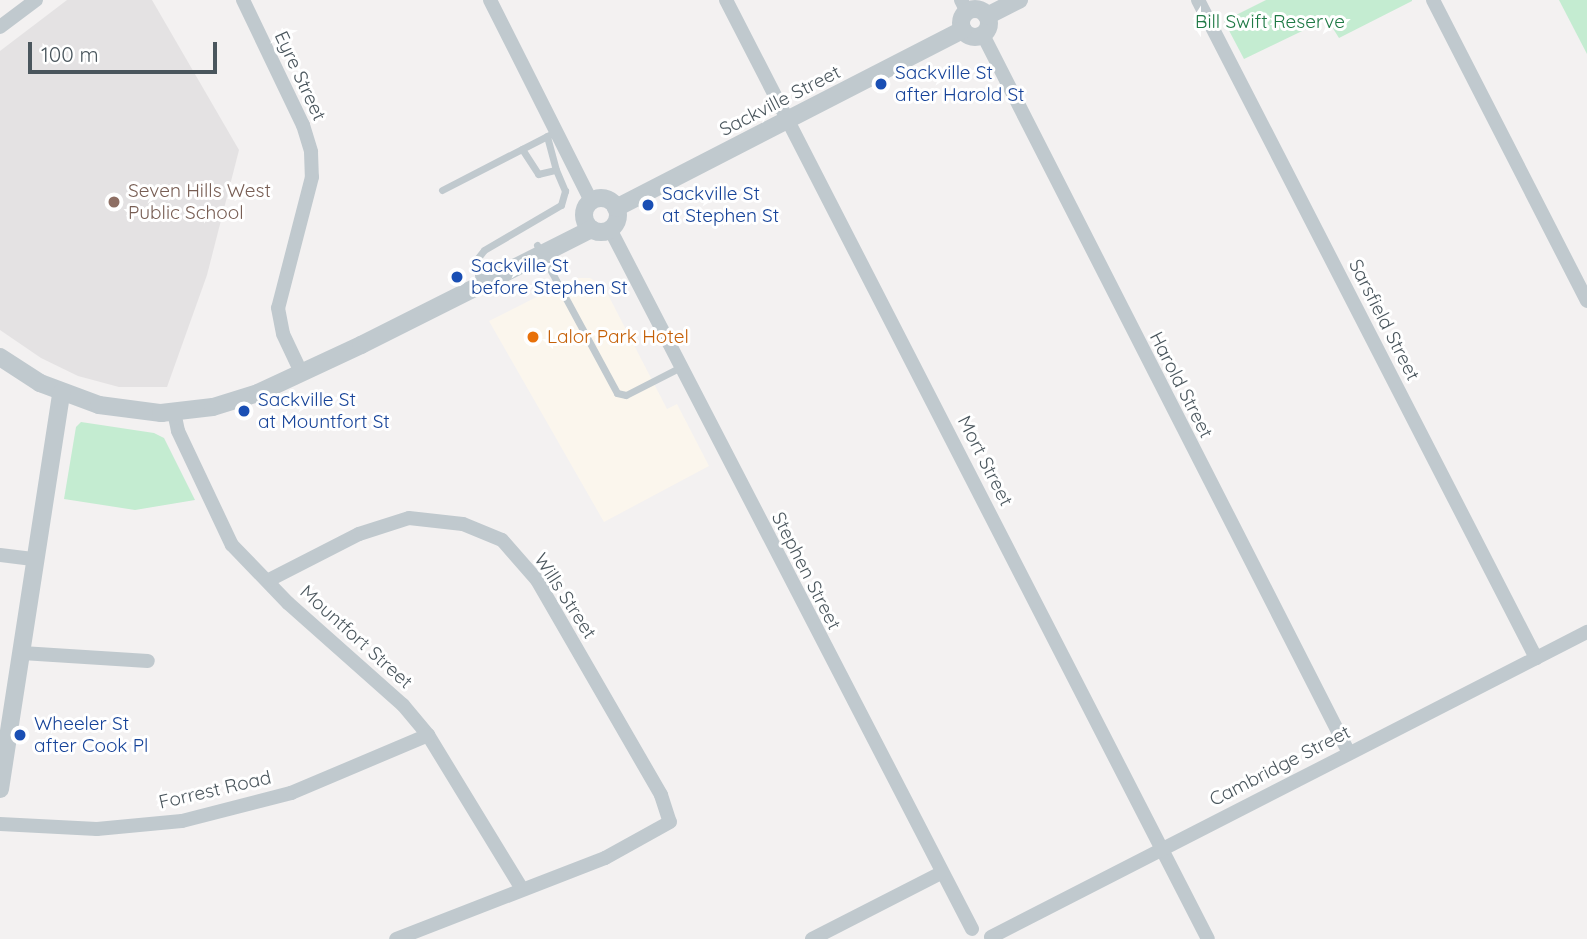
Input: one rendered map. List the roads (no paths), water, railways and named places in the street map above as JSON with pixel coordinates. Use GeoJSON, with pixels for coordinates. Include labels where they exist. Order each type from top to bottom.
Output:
{"type":"FeatureCollection","features":[{"type":"Feature","properties":{"kind":"street"},"geometry":{"type":"LineString","coordinates":[[0,27],[36,0]]}},
{"type":"Feature","properties":{"kind":"street","name":"Eyre Street"},"geometry":{"type":"LineString","coordinates":[[243,0],[303,125],[311,152],[312,177],[278,308],[283,334],[301,372]]}},
{"type":"Feature","properties":{"kind":"street"},"geometry":{"type":"LineString","coordinates":[[490,0],[552,134],[591,201],[595,226]]}},
{"type":"Feature","properties":{"kind":"street","name":"Mort Street"},"geometry":{"type":"LineString","coordinates":[[726,0],[1208,939]]}},
{"type":"Feature","properties":{"kind":"street"},"geometry":{"type":"LineString","coordinates":[[987,16],[1019,0]]}},
{"type":"Feature","properties":{"kind":"street","name":"Sarsfield Street"},"geometry":{"type":"LineString","coordinates":[[1198,0],[1536,658]]}},
{"type":"Feature","properties":{"kind":"street"},"geometry":{"type":"LineString","coordinates":[[1433,0],[1587,300]]}},
{"type":"Feature","properties":{"kind":"street"},"geometry":{"type":"LineString","coordinates":[[964,6],[981,10],[987,16],[989,24],[983,35],[972,37],[963,30],[964,6]]}},
{"type":"Feature","properties":{"kind":"street","name":"Sackville Street"},"geometry":{"type":"LineString","coordinates":[[616,208],[963,30]]}},
{"type":"Feature","properties":{"kind":"street","name":"Harold Street"},"geometry":{"type":"LineString","coordinates":[[983,35],[1349,752]]}},
{"type":"Feature","properties":{"kind":"street"},"geometry":{"type":"LineString","coordinates":[[352,346],[478,275],[595,226],[616,222],[616,208],[605,199],[591,201]]}},
{"type":"Feature","properties":{"kind":"street","name":"Stephen Street"},"geometry":{"type":"LineString","coordinates":[[595,226],[679,368],[940,874],[968,934]]}},
{"type":"Feature","properties":{"kind":"street"},"geometry":{"type":"LineString","coordinates":[[0,357],[61,393],[118,409],[174,412],[236,401],[301,372],[540,250]]}},
{"type":"Feature","properties":{"kind":"street"},"geometry":{"type":"LineString","coordinates":[[0,789],[61,393]]}},
{"type":"Feature","properties":{"kind":"street","name":"Mountfort Street"},"geometry":{"type":"LineString","coordinates":[[174,412],[178,431],[232,545],[269,580],[288,603],[403,705],[428,735],[522,889]]}},
{"type":"Feature","properties":{"kind":"street","name":"Wills Street"},"geometry":{"type":"LineString","coordinates":[[269,580],[359,534],[409,518],[463,524],[502,540],[537,580],[661,794],[670,822],[605,858],[522,889]]}},
{"type":"Feature","properties":{"kind":"street"},"geometry":{"type":"LineString","coordinates":[[0,555],[35,559]]}},
{"type":"Feature","properties":{"kind":"street","name":"Cambridge Street"},"geometry":{"type":"LineString","coordinates":[[991,938],[1587,632]]}},
{"type":"Feature","properties":{"kind":"street"},"geometry":{"type":"LineString","coordinates":[[22,653],[148,661]]}},
{"type":"Feature","properties":{"kind":"street","name":"Forrest Road"},"geometry":{"type":"LineString","coordinates":[[0,824],[97,829],[182,821],[291,793],[428,735]]}},
{"type":"Feature","properties":{"kind":"street"},"geometry":{"type":"LineString","coordinates":[[812,939],[940,874]]}},
{"type":"Feature","properties":{"kind":"street"},"geometry":{"type":"LineString","coordinates":[[396,939],[522,889]]}},
{"type":"Feature","properties":{"kind":"street"},"geometry":{"type":"LineString","coordinates":[[968,934],[983,928],[991,938]]}},
{"type":"Feature","properties":{"kind":"lane"},"geometry":{"type":"LineString","coordinates":[[442,190],[552,134],[556,170],[565,191],[561,205],[484,250],[477,259],[478,275]]}},
{"type":"Feature","properties":{"kind":"lane"},"geometry":{"type":"LineString","coordinates":[[522,149],[538,174],[556,170]]}},
{"type":"Feature","properties":{"kind":"lane"},"geometry":{"type":"LineString","coordinates":[[540,250],[617,393],[626,395],[679,368]]}},
{"type":"Feature","properties":{"kind":"place","name":"Sackville St after Harold St"},"geometry":{"type":"Point","coordinates":[881,84]}},
{"type":"Feature","properties":{"kind":"place","name":"Seven Hills West Public School"},"geometry":{"type":"Point","coordinates":[114,202]}},
{"type":"Feature","properties":{"kind":"place","name":"Sackville St at Stephen St"},"geometry":{"type":"Point","coordinates":[648,205]}},
{"type":"Feature","properties":{"kind":"place","name":"Sackville St before Stephen St"},"geometry":{"type":"Point","coordinates":[457,277]}},
{"type":"Feature","properties":{"kind":"place","name":"Lalor Park Hotel"},"geometry":{"type":"Point","coordinates":[533,337]}},
{"type":"Feature","properties":{"kind":"place","name":"Sackville St at Mountfort St"},"geometry":{"type":"Point","coordinates":[244,411]}},
{"type":"Feature","properties":{"kind":"place","name":"Wheeler St after Cook Pl"},"geometry":{"type":"Point","coordinates":[20,735]}},
{"type":"Feature","properties":{"kind":"park label","name":"Bill Swift Reserve"},"geometry":{"type":"Point","coordinates":[1270,22]}}]}
